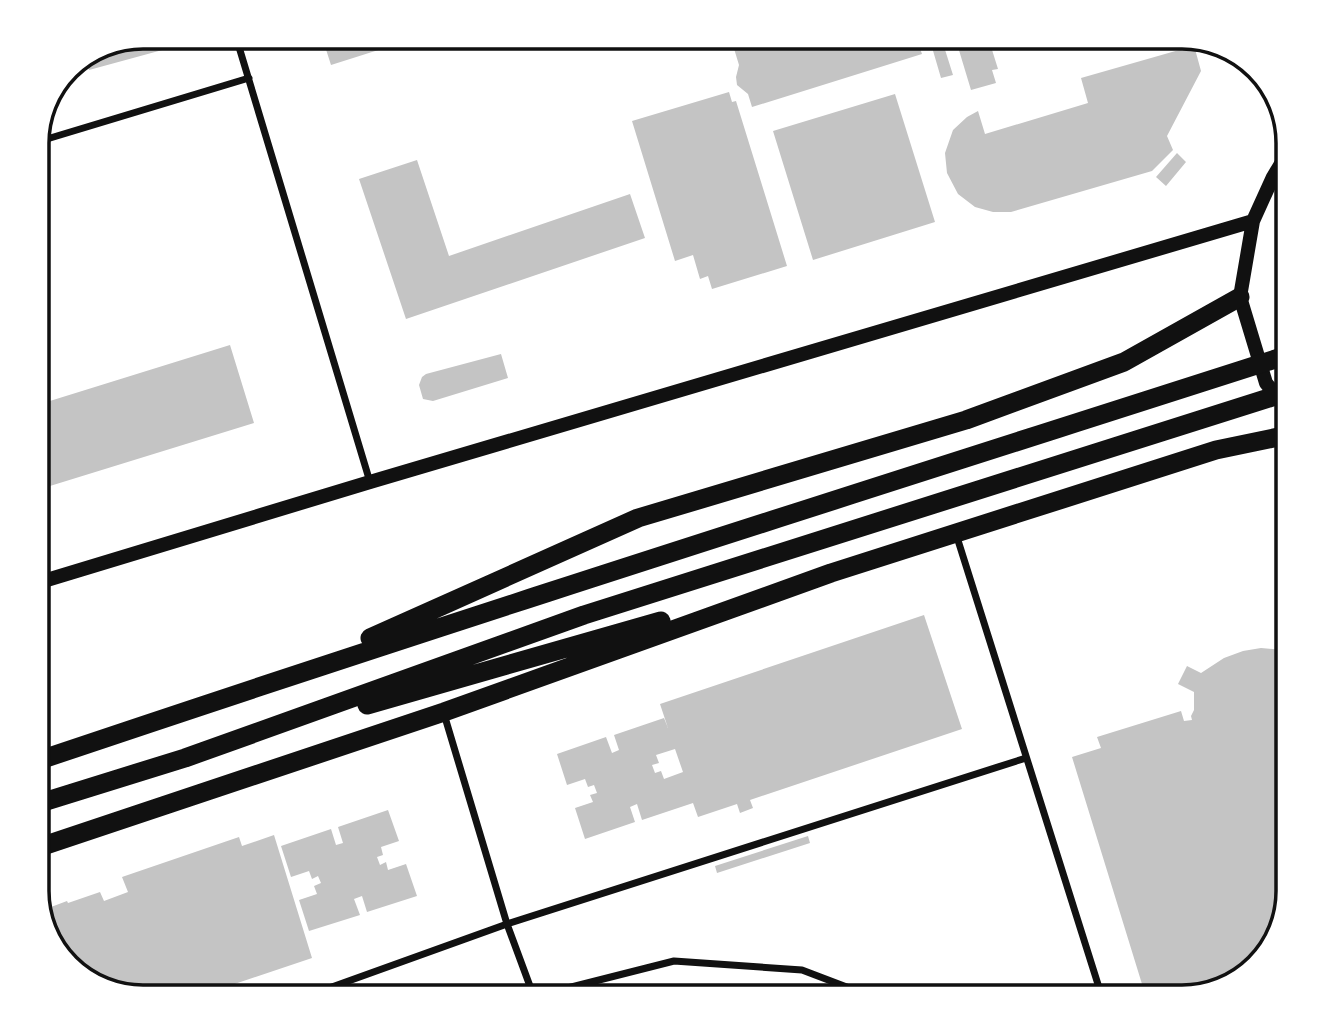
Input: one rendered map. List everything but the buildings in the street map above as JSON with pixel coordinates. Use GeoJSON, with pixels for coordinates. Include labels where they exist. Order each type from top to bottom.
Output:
{"type":"FeatureCollection","features":[{"type":"Feature","properties":{"kind":"highway"},"geometry":{"type":"LineString","coordinates":[[279,679],[638,518],[966,420],[1124,362],[1240,297]]}},
{"type":"Feature","properties":{"kind":"highway"},"geometry":{"type":"LineString","coordinates":[[49,757],[279,679],[1276,359]]}},
{"type":"Feature","properties":{"kind":"highway"},"geometry":{"type":"LineString","coordinates":[[185,758],[584,615],[1276,396]]}},
{"type":"Feature","properties":{"kind":"highway"},"geometry":{"type":"LineString","coordinates":[[49,800],[185,758],[831,573],[1216,450],[1276,438]]}},
{"type":"Feature","properties":{"kind":"highway"},"geometry":{"type":"LineString","coordinates":[[49,844],[444,712],[831,573]]}},
{"type":"Feature","properties":{"kind":"main road"},"geometry":{"type":"LineString","coordinates":[[1276,172],[1253,221],[1240,297],[1266,383],[1276,395]]}},
{"type":"Feature","properties":{"kind":"main road"},"geometry":{"type":"LineString","coordinates":[[49,579],[1253,221]]}},
{"type":"Feature","properties":{"kind":"street"},"geometry":{"type":"LineString","coordinates":[[240,49],[370,482]]}},
{"type":"Feature","properties":{"kind":"street"},"geometry":{"type":"LineString","coordinates":[[49,138],[249,78]]}},
{"type":"Feature","properties":{"kind":"street"},"geometry":{"type":"LineString","coordinates":[[956,534],[1098,985]]}},
{"type":"Feature","properties":{"kind":"street"},"geometry":{"type":"LineString","coordinates":[[444,712],[507,924],[529,985]]}},
{"type":"Feature","properties":{"kind":"street"},"geometry":{"type":"LineString","coordinates":[[337,985],[507,924],[1026,758]]}},
{"type":"Feature","properties":{"kind":"street"},"geometry":{"type":"LineString","coordinates":[[580,985],[674,961],[802,970],[841,985]]}}]}
